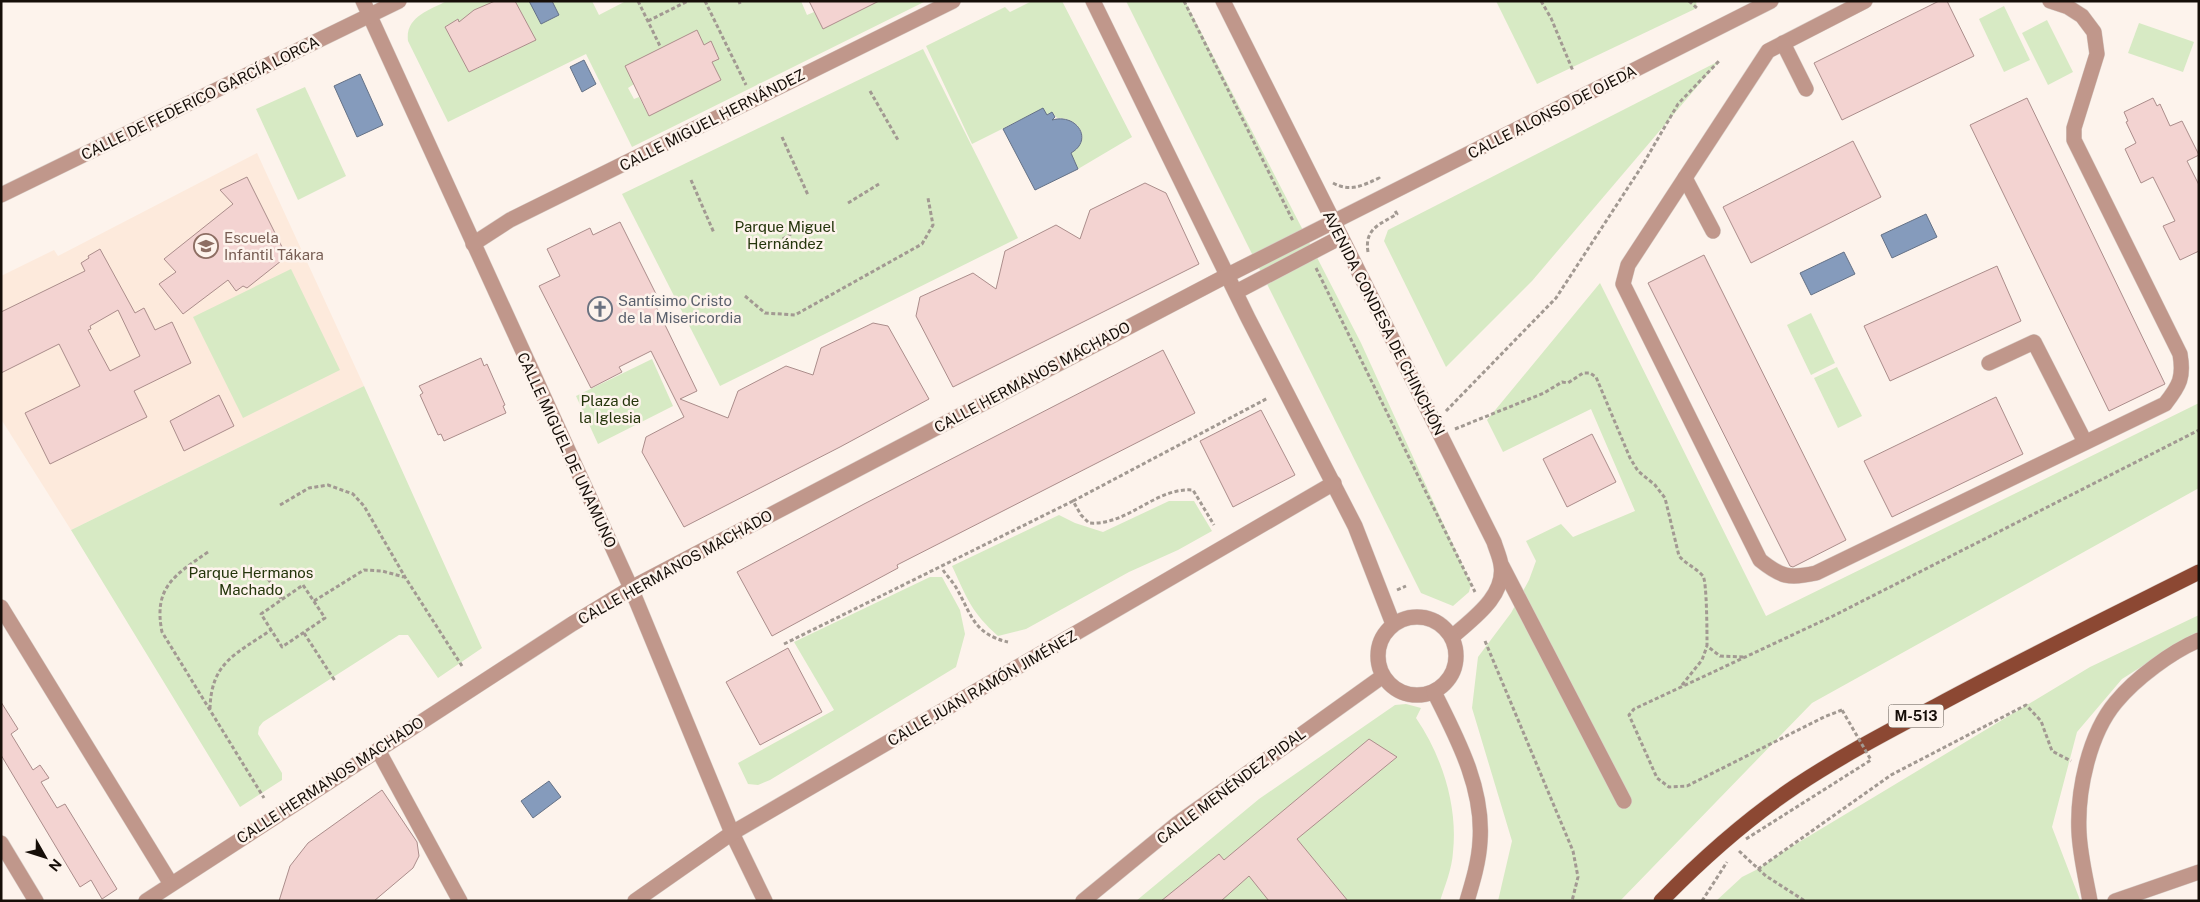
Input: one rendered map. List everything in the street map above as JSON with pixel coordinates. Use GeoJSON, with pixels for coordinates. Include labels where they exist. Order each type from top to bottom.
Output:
{"type":"FeatureCollection","features":[{"type":"Feature","properties":{"kind":"main road","name":"M-513"},"geometry":{"type":"LineString","coordinates":[[1661,901],[1681,880],[1743,826],[1795,787],[1850,752],[2018,662],[2199,572]]}},
{"type":"Feature","properties":{"kind":"street","name":"CALLE MIGUEL DE UNAMUNO"},"geometry":{"type":"LineString","coordinates":[[363,1],[631,588],[732,833],[765,901]]}},
{"type":"Feature","properties":{"kind":"street","name":"CALLE DE FEDERICO GARCÍA LORCA"},"geometry":{"type":"LineString","coordinates":[[1,195],[399,1]]}},
{"type":"Feature","properties":{"kind":"street","name":"CALLE MIGUEL HERNÁNDEZ"},"geometry":{"type":"LineString","coordinates":[[473,244],[510,220],[953,1]]}},
{"type":"Feature","properties":{"kind":"street"},"geometry":{"type":"LineString","coordinates":[[1093,1],[1236,292],[1355,526],[1393,624]]}},
{"type":"Feature","properties":{"kind":"street","name":"AVENIDA CONDESA DE CHINCHÓN"},"geometry":{"type":"LineString","coordinates":[[1223,1],[1494,542],[1502,566],[1624,801]]}},
{"type":"Feature","properties":{"kind":"street","name":"CALLE ALONSO DE OJEDA"},"geometry":{"type":"LineString","coordinates":[[1228,274],[1771,1]]}},
{"type":"Feature","properties":{"kind":"street"},"geometry":{"type":"LineString","coordinates":[[1865,1],[1768,51],[1628,264],[1623,284],[1760,560],[1776,573],[1799,576],[1816,572],[2165,404],[2175,391],[2183,371],[2180,354],[2074,140],[2074,128],[2097,54],[2094,32],[2082,16],[2068,7],[2050,1]]}},
{"type":"Feature","properties":{"kind":"street"},"geometry":{"type":"LineString","coordinates":[[1783,44],[1806,89]]}},
{"type":"Feature","properties":{"kind":"street"},"geometry":{"type":"LineString","coordinates":[[1684,178],[1713,231]]}},
{"type":"Feature","properties":{"kind":"street"},"geometry":{"type":"LineString","coordinates":[[1236,292],[1341,237]]}},
{"type":"Feature","properties":{"kind":"street","name":"CALLE HERMANOS MACHADO"},"geometry":{"type":"LineString","coordinates":[[146,901],[572,624],[631,588],[1228,274]]}},
{"type":"Feature","properties":{"kind":"street"},"geometry":{"type":"LineString","coordinates":[[1989,363],[2034,342],[2084,442]]}},
{"type":"Feature","properties":{"kind":"street","name":"CALLE JUAN RAMÓN JIMÉNEZ"},"geometry":{"type":"LineString","coordinates":[[635,901],[732,833],[1334,483]]}},
{"type":"Feature","properties":{"kind":"street"},"geometry":{"type":"LineString","coordinates":[[1452,637],[1486,607],[1499,585],[1502,566]]}},
{"type":"Feature","properties":{"kind":"street"},"geometry":{"type":"LineString","coordinates":[[1,607],[171,884]]}},
{"type":"Feature","properties":{"kind":"street"},"geometry":{"type":"LineString","coordinates":[[1409,618],[1426,618],[1436,621],[1452,637],[1456,650],[1454,668],[1444,685],[1434,692],[1422,696],[1400,692],[1390,686],[1382,676],[1378,666],[1377,654],[1385,632],[1393,624],[1409,618]]}},
{"type":"Feature","properties":{"kind":"street"},"geometry":{"type":"LineString","coordinates":[[2090,901],[2079,833],[2081,789],[2095,739],[2116,702],[2151,670],[2188,645],[2199,640]]}},
{"type":"Feature","properties":{"kind":"street","name":"CALLE MENÉNDEZ PIDAL"},"geometry":{"type":"LineString","coordinates":[[1083,901],[1178,823],[1382,676]]}},
{"type":"Feature","properties":{"kind":"street"},"geometry":{"type":"LineString","coordinates":[[1434,692],[1452,728],[1470,772],[1478,805],[1480,840],[1475,874],[1467,901]]}},
{"type":"Feature","properties":{"kind":"street"},"geometry":{"type":"LineString","coordinates":[[378,750],[460,901]]}},
{"type":"Feature","properties":{"kind":"street"},"geometry":{"type":"LineString","coordinates":[[1,843],[36,901]]}},
{"type":"Feature","properties":{"kind":"street"},"geometry":{"type":"LineString","coordinates":[[2115,901],[2199,872]]}},
{"type":"Feature","properties":{"kind":"path"},"geometry":{"type":"LineString","coordinates":[[638,1],[660,46]]}},
{"type":"Feature","properties":{"kind":"path"},"geometry":{"type":"LineString","coordinates":[[648,21],[688,1]]}},
{"type":"Feature","properties":{"kind":"path"},"geometry":{"type":"LineString","coordinates":[[705,1],[748,88]]}},
{"type":"Feature","properties":{"kind":"path"},"geometry":{"type":"LineString","coordinates":[[1184,1],[1293,221]]}},
{"type":"Feature","properties":{"kind":"path"},"geometry":{"type":"LineString","coordinates":[[1541,1],[1552,18],[1573,71]]}},
{"type":"Feature","properties":{"kind":"path"},"geometry":{"type":"LineString","coordinates":[[1689,1],[1697,8],[1696,1]]}},
{"type":"Feature","properties":{"kind":"path"},"geometry":{"type":"LineString","coordinates":[[1446,411],[1556,298],[1642,166],[1678,104],[1719,61]]}},
{"type":"Feature","properties":{"kind":"path"},"geometry":{"type":"LineString","coordinates":[[870,90],[898,140]]}},
{"type":"Feature","properties":{"kind":"path"},"geometry":{"type":"LineString","coordinates":[[782,137],[808,195]]}},
{"type":"Feature","properties":{"kind":"path"},"geometry":{"type":"LineString","coordinates":[[691,180],[714,233]]}},
{"type":"Feature","properties":{"kind":"path"},"geometry":{"type":"LineString","coordinates":[[848,203],[879,184]]}},
{"type":"Feature","properties":{"kind":"path"},"geometry":{"type":"LineString","coordinates":[[745,296],[765,313],[795,316],[922,244],[933,225],[928,198]]}},
{"type":"Feature","properties":{"kind":"path"},"geometry":{"type":"LineString","coordinates":[[1372,259],[1367,250],[1369,237],[1376,224],[1397,214]]}},
{"type":"Feature","properties":{"kind":"path"},"geometry":{"type":"LineString","coordinates":[[766,249],[791,234]]}},
{"type":"Feature","properties":{"kind":"path"},"geometry":{"type":"LineString","coordinates":[[1309,254],[1475,593]]}},
{"type":"Feature","properties":{"kind":"path"},"geometry":{"type":"LineString","coordinates":[[1455,429],[1527,400],[1562,382],[1568,383],[1583,373],[1590,373],[1596,377],[1630,458],[1638,471],[1655,485],[1665,498],[1679,556],[1685,564],[1702,576],[1706,582],[1705,612],[1708,646],[1702,660],[1680,687]]}},
{"type":"Feature","properties":{"kind":"path"},"geometry":{"type":"LineString","coordinates":[[784,644],[1073,501],[1268,398]]}},
{"type":"Feature","properties":{"kind":"path"},"geometry":{"type":"LineString","coordinates":[[1442,402],[1459,438]]}},
{"type":"Feature","properties":{"kind":"path"},"geometry":{"type":"LineString","coordinates":[[1740,843],[1871,760],[1842,710],[1824,717],[1687,786],[1668,786],[1657,778],[1629,715],[1634,709],[1833,616],[2199,430]]}},
{"type":"Feature","properties":{"kind":"path"},"geometry":{"type":"LineString","coordinates":[[280,505],[310,488],[328,486],[354,494],[364,506],[405,577],[462,666]]}},
{"type":"Feature","properties":{"kind":"path"},"geometry":{"type":"LineString","coordinates":[[1073,501],[1081,515],[1089,523],[1102,524],[1124,517],[1170,492],[1193,490],[1214,525]]}},
{"type":"Feature","properties":{"kind":"path"},"geometry":{"type":"LineString","coordinates":[[208,552],[176,574],[167,584],[161,600],[159,615],[162,632],[264,798]]}},
{"type":"Feature","properties":{"kind":"path"},"geometry":{"type":"LineString","coordinates":[[261,568],[282,600]]}},
{"type":"Feature","properties":{"kind":"path"},"geometry":{"type":"LineString","coordinates":[[314,601],[364,570],[382,571],[405,577]]}},
{"type":"Feature","properties":{"kind":"path"},"geometry":{"type":"LineString","coordinates":[[943,570],[956,588],[973,621],[981,631],[995,639],[1008,642]]}},
{"type":"Feature","properties":{"kind":"path"},"geometry":{"type":"LineString","coordinates":[[303,586],[325,618],[282,647],[261,614],[282,600],[303,586]]}},
{"type":"Feature","properties":{"kind":"path"},"geometry":{"type":"LineString","coordinates":[[210,711],[211,694],[218,671],[225,661],[271,630]]}},
{"type":"Feature","properties":{"kind":"path"},"geometry":{"type":"LineString","coordinates":[[304,632],[335,680]]}},
{"type":"Feature","properties":{"kind":"path"},"geometry":{"type":"LineString","coordinates":[[1485,641],[1573,851],[1578,878],[1572,901]]}},
{"type":"Feature","properties":{"kind":"path"},"geometry":{"type":"LineString","coordinates":[[1708,646],[1720,656],[1745,657]]}},
{"type":"Feature","properties":{"kind":"path"},"geometry":{"type":"LineString","coordinates":[[1758,870],[1891,775],[2026,705],[2041,721],[2052,751],[2087,769]]}},
{"type":"Feature","properties":{"kind":"path"},"geometry":{"type":"LineString","coordinates":[[1736,849],[1758,870],[1805,901]]}},
{"type":"Feature","properties":{"kind":"path"},"geometry":{"type":"LineString","coordinates":[[1702,901],[1731,856]]}},
{"type":"Feature","properties":{"kind":"shaded area"},"geometry":{"type":"Polygon","coordinates":[[[257,153],[364,386],[71,530],[1,419],[1,276],[54,250],[58,256],[257,153]]]}},
{"type":"Feature","properties":{"kind":"green space"},"geometry":{"type":"Polygon","coordinates":[[[447,1],[499,1],[474,10],[460,24],[458,19],[445,27],[469,72],[483,66],[480,62],[502,57],[535,40],[515,1],[529,1],[541,24],[559,15],[552,1],[592,1],[599,15],[626,1],[801,1],[807,15],[814,12],[823,29],[879,1],[926,1],[632,147],[586,54],[448,122],[408,41],[410,26],[414,20],[426,11],[447,1]],[[697,30],[626,66],[634,84],[628,88],[634,99],[639,97],[649,116],[720,80],[712,62],[719,58],[711,42],[704,45],[697,30]]]}},
{"type":"Feature","properties":{"kind":"green space"},"geometry":{"type":"Polygon","coordinates":[[[1032,1],[1062,1],[1132,137],[1078,169],[1071,153],[1078,148],[1081,142],[1081,131],[1072,121],[1057,118],[1052,112],[1047,115],[1042,109],[972,144],[926,46],[1005,7],[1010,12],[1032,1]]]}},
{"type":"Feature","properties":{"kind":"green space"},"geometry":{"type":"Polygon","coordinates":[[[1126,1],[1185,1],[1361,343],[1471,584],[1469,592],[1453,606],[1421,593],[1126,1]]]}},
{"type":"Feature","properties":{"kind":"green space"},"geometry":{"type":"Polygon","coordinates":[[[1496,1],[1696,1],[1697,8],[1537,84],[1496,1]]]}},
{"type":"Feature","properties":{"kind":"green space"},"geometry":{"type":"Polygon","coordinates":[[[2004,6],[2030,60],[2004,72],[1979,19],[2004,6]]]}},
{"type":"Feature","properties":{"kind":"green space"},"geometry":{"type":"Polygon","coordinates":[[[2047,20],[2073,72],[2048,85],[2022,33],[2047,20]]]}},
{"type":"Feature","properties":{"kind":"green space"},"geometry":{"type":"Polygon","coordinates":[[[2139,23],[2194,42],[2183,72],[2128,53],[2139,23]]]}},
{"type":"Feature","properties":{"kind":"green space","name":"Parque Miguel Hernández"},"geometry":{"type":"Polygon","coordinates":[[[923,49],[1018,238],[720,386],[622,194],[923,49]]]}},
{"type":"Feature","properties":{"kind":"green space"},"geometry":{"type":"Polygon","coordinates":[[[1719,61],[1532,281],[1446,367],[1384,241],[1388,230],[1719,61]]]}},
{"type":"Feature","properties":{"kind":"green space"},"geometry":{"type":"Polygon","coordinates":[[[305,87],[346,176],[298,200],[256,109],[305,87]]]}},
{"type":"Feature","properties":{"kind":"green space"},"geometry":{"type":"Polygon","coordinates":[[[291,269],[340,370],[243,418],[193,317],[291,269]]]}},
{"type":"Feature","properties":{"kind":"green space"},"geometry":{"type":"Polygon","coordinates":[[[1600,283],[1766,616],[2199,403],[2199,488],[1812,703],[1620,901],[1498,901],[1512,841],[1472,708],[1478,657],[1511,613],[1529,580],[1536,561],[1526,541],[1561,524],[1573,537],[1635,511],[1591,409],[1503,452],[1487,420],[1600,283]]]}},
{"type":"Feature","properties":{"kind":"green space"},"geometry":{"type":"Polygon","coordinates":[[[1811,313],[1835,363],[1811,375],[1787,325],[1811,313]]]}},
{"type":"Feature","properties":{"kind":"green space","name":"Plaza de la Iglesia"},"geometry":{"type":"Polygon","coordinates":[[[652,359],[673,406],[598,444],[576,396],[652,359]]]}},
{"type":"Feature","properties":{"kind":"green space"},"geometry":{"type":"Polygon","coordinates":[[[1837,367],[1862,416],[1838,428],[1814,378],[1837,367]]]}},
{"type":"Feature","properties":{"kind":"green space","name":"Parque Hermanos Machado"},"geometry":{"type":"Polygon","coordinates":[[[364,386],[482,648],[438,678],[408,635],[399,635],[263,722],[259,727],[258,734],[282,773],[282,780],[240,807],[71,530],[364,386]]]}},
{"type":"Feature","properties":{"kind":"green space"},"geometry":{"type":"Polygon","coordinates":[[[1169,501],[1194,501],[1212,531],[1178,550],[1129,572],[1026,629],[998,636],[976,612],[952,566],[1059,515],[1075,523],[1103,532],[1169,501]]]}},
{"type":"Feature","properties":{"kind":"green space"},"geometry":{"type":"Polygon","coordinates":[[[930,577],[942,577],[960,610],[965,634],[956,667],[770,780],[758,785],[748,784],[738,763],[834,710],[794,642],[930,577]]]}},
{"type":"Feature","properties":{"kind":"green space"},"geometry":{"type":"Polygon","coordinates":[[[2199,615],[2199,635],[2188,637],[2122,679],[2077,732],[2052,827],[2080,900],[1716,901],[1742,877],[2090,667],[2199,615]]]}},
{"type":"Feature","properties":{"kind":"green space"},"geometry":{"type":"Polygon","coordinates":[[[1406,704],[1421,708],[1416,718],[1433,748],[1446,782],[1450,799],[1454,835],[1452,858],[1440,901],[1136,901],[1259,799],[1395,705],[1406,704]]]}},
{"type":"Feature","properties":{"kind":"water"},"geometry":{"type":"Polygon","coordinates":[[[529,1],[552,1],[559,15],[541,24],[529,1]]]}},
{"type":"Feature","properties":{"kind":"water"},"geometry":{"type":"Polygon","coordinates":[[[584,60],[596,84],[582,92],[570,67],[584,60]]]}},
{"type":"Feature","properties":{"kind":"water"},"geometry":{"type":"Polygon","coordinates":[[[360,74],[383,125],[357,137],[334,86],[360,74]]]}},
{"type":"Feature","properties":{"kind":"water"},"geometry":{"type":"Polygon","coordinates":[[[1043,108],[1047,115],[1052,112],[1055,117],[1052,120],[1069,120],[1075,124],[1080,129],[1082,135],[1078,148],[1071,153],[1078,169],[1035,190],[1003,129],[1043,108]]]}},
{"type":"Feature","properties":{"kind":"water"},"geometry":{"type":"Polygon","coordinates":[[[1926,214],[1937,237],[1892,258],[1881,235],[1926,214]]]}},
{"type":"Feature","properties":{"kind":"water"},"geometry":{"type":"Polygon","coordinates":[[[1844,252],[1855,274],[1811,295],[1800,273],[1844,252]]]}},
{"type":"Feature","properties":{"kind":"water"},"geometry":{"type":"Polygon","coordinates":[[[549,781],[561,797],[533,818],[521,801],[549,781]]]}},
{"type":"Feature","properties":{"kind":"building"},"geometry":{"type":"Polygon","coordinates":[[[495,1],[515,1],[536,40],[469,72],[445,27],[458,19],[459,22],[474,10],[495,1]]]}},
{"type":"Feature","properties":{"kind":"building"},"geometry":{"type":"Polygon","coordinates":[[[809,1],[879,1],[823,29],[809,1]]]}},
{"type":"Feature","properties":{"kind":"building"},"geometry":{"type":"Polygon","coordinates":[[[1939,1],[1947,1],[1974,56],[1842,120],[1814,63],[1939,1]]]}},
{"type":"Feature","properties":{"kind":"building"},"geometry":{"type":"Polygon","coordinates":[[[697,30],[704,45],[711,41],[719,59],[712,62],[721,80],[649,116],[625,66],[697,30]]]}},
{"type":"Feature","properties":{"kind":"building"},"geometry":{"type":"Polygon","coordinates":[[[2027,98],[2165,384],[2109,411],[1970,125],[2027,98]]]}},
{"type":"Feature","properties":{"kind":"building"},"geometry":{"type":"Polygon","coordinates":[[[2153,98],[2157,106],[2160,104],[2170,126],[2182,121],[2199,155],[2187,161],[2199,185],[2199,251],[2180,260],[2163,226],[2175,221],[2153,177],[2141,183],[2125,149],[2136,143],[2126,122],[2128,121],[2124,112],[2153,98]]]}},
{"type":"Feature","properties":{"kind":"building"},"geometry":{"type":"Polygon","coordinates":[[[1853,141],[1881,197],[1751,263],[1723,207],[1853,141]]]}},
{"type":"Feature","properties":{"kind":"building"},"geometry":{"type":"Polygon","coordinates":[[[247,177],[286,255],[247,288],[243,286],[236,291],[228,280],[183,314],[159,284],[176,272],[164,259],[233,204],[220,190],[247,177]]]}},
{"type":"Feature","properties":{"kind":"building"},"geometry":{"type":"Polygon","coordinates":[[[1145,183],[1166,193],[1199,264],[953,387],[916,316],[920,297],[973,273],[996,289],[1005,251],[1056,225],[1080,239],[1090,210],[1145,183]]]}},
{"type":"Feature","properties":{"kind":"building"},"geometry":{"type":"Polygon","coordinates":[[[620,222],[656,294],[651,296],[697,391],[680,399],[728,418],[738,391],[786,366],[813,375],[821,348],[873,323],[888,326],[929,399],[684,527],[642,452],[646,437],[684,417],[651,351],[619,367],[622,372],[591,388],[539,286],[560,276],[547,249],[590,228],[593,235],[620,222]]]}},
{"type":"Feature","properties":{"kind":"building"},"geometry":{"type":"Polygon","coordinates":[[[100,249],[135,313],[144,308],[155,330],[172,322],[191,363],[134,391],[147,417],[50,464],[25,413],[80,386],[59,344],[1,373],[1,312],[85,271],[81,263],[89,258],[88,256],[100,249]],[[118,310],[90,326],[91,329],[88,330],[110,371],[140,356],[118,310]]]}},
{"type":"Feature","properties":{"kind":"building"},"geometry":{"type":"Polygon","coordinates":[[[1704,255],[1846,540],[1793,567],[1790,566],[1648,283],[1704,255]]]}},
{"type":"Feature","properties":{"kind":"building"},"geometry":{"type":"Polygon","coordinates":[[[1997,266],[2021,321],[1890,381],[1864,326],[1997,266]]]}},
{"type":"Feature","properties":{"kind":"building"},"geometry":{"type":"Polygon","coordinates":[[[1163,350],[1195,413],[897,565],[898,568],[772,636],[737,572],[864,504],[1163,350]]]}},
{"type":"Feature","properties":{"kind":"building"},"geometry":{"type":"Polygon","coordinates":[[[481,358],[484,366],[487,364],[505,405],[503,406],[506,413],[444,441],[441,434],[438,435],[420,395],[423,393],[419,386],[481,358]]]}},
{"type":"Feature","properties":{"kind":"building"},"geometry":{"type":"Polygon","coordinates":[[[219,395],[234,426],[184,451],[170,421],[219,395]]]}},
{"type":"Feature","properties":{"kind":"building"},"geometry":{"type":"Polygon","coordinates":[[[1996,397],[2023,454],[1892,517],[1864,461],[1996,397]]]}},
{"type":"Feature","properties":{"kind":"building"},"geometry":{"type":"Polygon","coordinates":[[[1261,410],[1295,475],[1233,507],[1200,441],[1261,410]]]}},
{"type":"Feature","properties":{"kind":"building"},"geometry":{"type":"Polygon","coordinates":[[[1592,434],[1616,482],[1567,507],[1543,459],[1592,434]]]}},
{"type":"Feature","properties":{"kind":"building"},"geometry":{"type":"Polygon","coordinates":[[[788,648],[822,712],[760,745],[726,682],[788,648]]]}},
{"type":"Feature","properties":{"kind":"building"},"geometry":{"type":"Polygon","coordinates":[[[1,702],[18,729],[11,734],[33,770],[40,765],[49,778],[41,782],[57,808],[65,804],[117,889],[102,899],[91,880],[80,887],[1,755],[1,702]]]}},
{"type":"Feature","properties":{"kind":"building"},"geometry":{"type":"Polygon","coordinates":[[[1369,739],[1397,757],[1297,839],[1348,901],[1269,901],[1249,876],[1221,901],[1161,901],[1219,854],[1224,860],[1369,739]]]}},
{"type":"Feature","properties":{"kind":"building"},"geometry":{"type":"Polygon","coordinates":[[[382,790],[417,842],[419,856],[413,868],[374,901],[279,901],[290,866],[308,843],[382,790]]]}},
{"type":"Feature","properties":{"kind":"place","name":"Escuela Infantil Tákara"},"geometry":{"type":"Point","coordinates":[206,246]}},
{"type":"Feature","properties":{"kind":"place","name":"Santísimo Cristo de la Misericordia"},"geometry":{"type":"Point","coordinates":[600,309]}}]}
